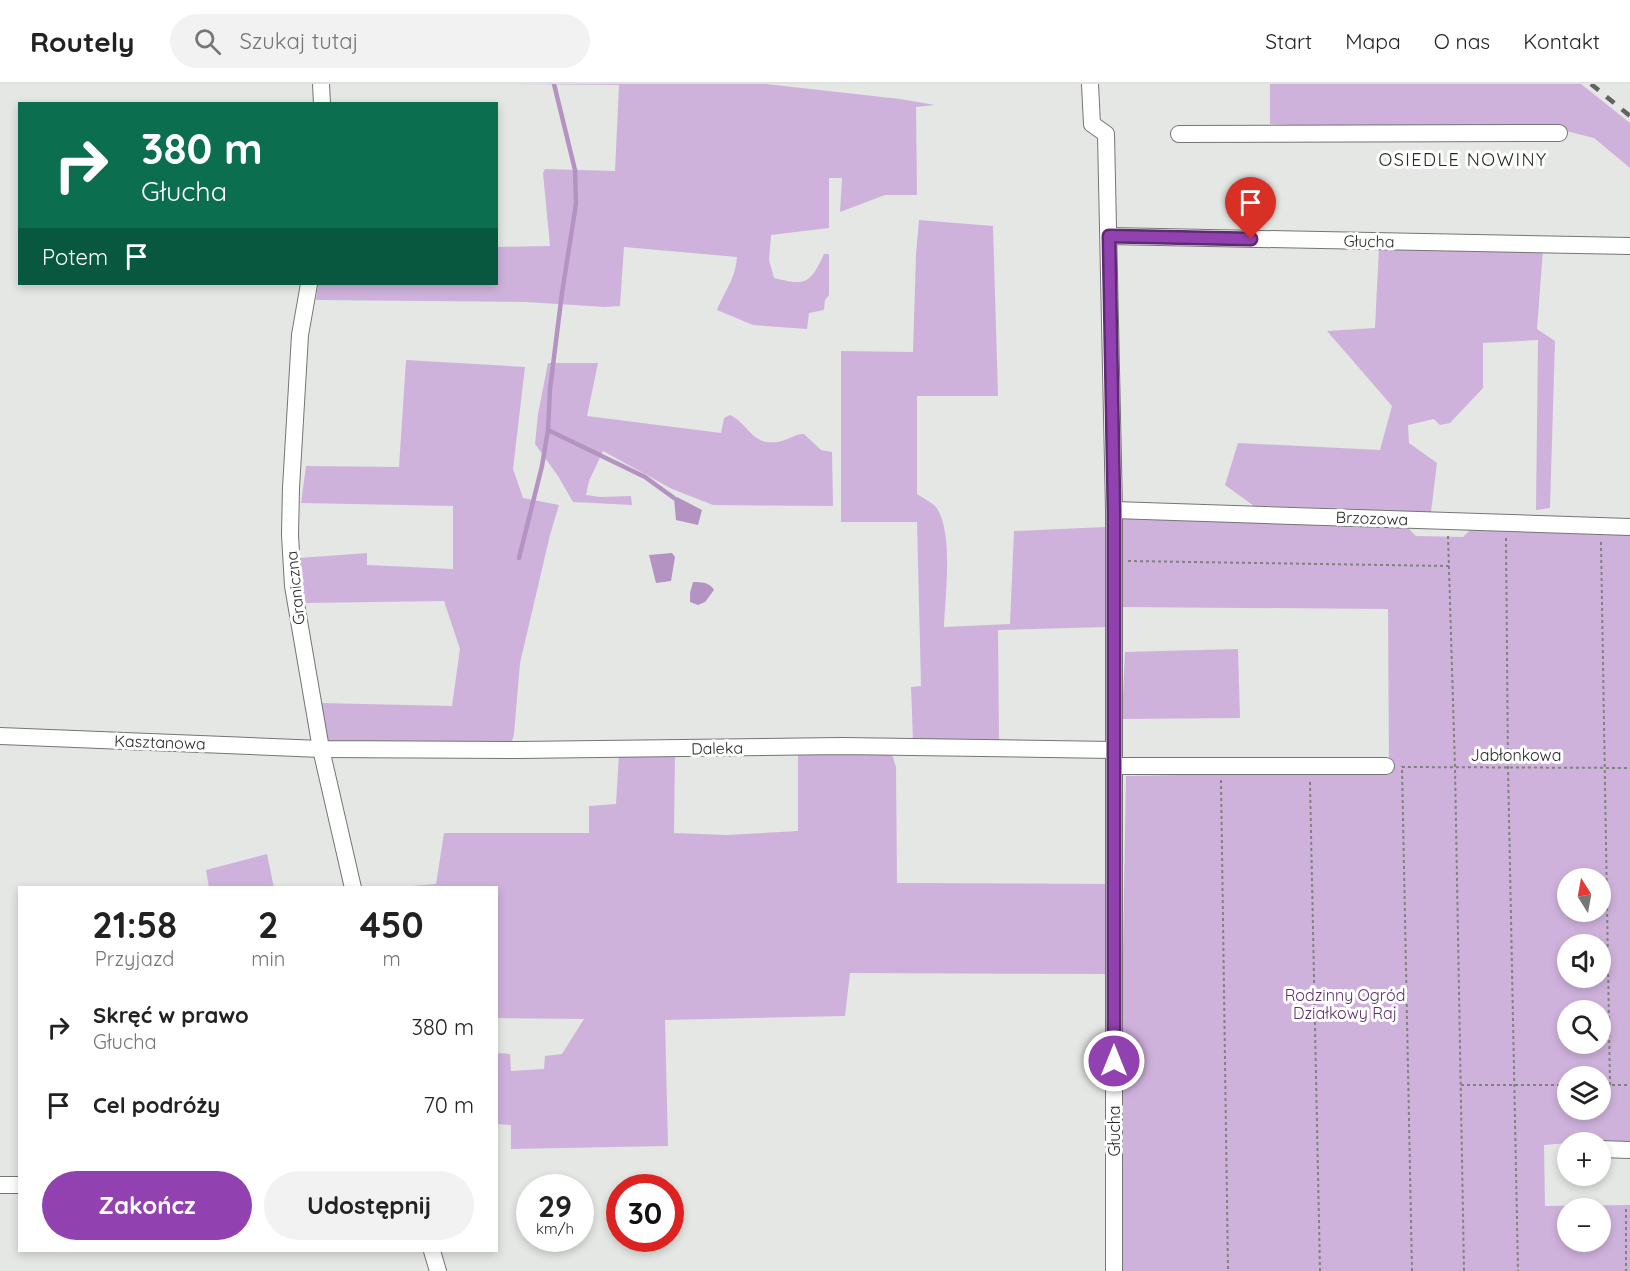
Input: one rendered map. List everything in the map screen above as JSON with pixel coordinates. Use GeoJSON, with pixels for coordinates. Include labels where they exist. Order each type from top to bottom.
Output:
{"type":"FeatureCollection","features":[{"type":"Feature","properties":{"kind":"street"},"geometry":{"type":"LineString","coordinates":[[321,84],[322,102]]}},
{"type":"Feature","properties":{"kind":"street","name":"Głucha"},"geometry":{"type":"LineString","coordinates":[[1090,84],[1092,124],[1106,134],[1109,236],[1114,510],[1114,1271]]}},
{"type":"Feature","properties":{"kind":"street"},"geometry":{"type":"LineString","coordinates":[[1179,134],[1559,134]]}},
{"type":"Feature","properties":{"kind":"street","name":"Głucha"},"geometry":{"type":"LineString","coordinates":[[1109,236],[1630,246]]}},
{"type":"Feature","properties":{"kind":"street","name":"Graniczna"},"geometry":{"type":"LineString","coordinates":[[309,285],[300,334],[290,535],[293,586],[321,749],[352,886]]}},
{"type":"Feature","properties":{"kind":"street","name":"Brzozowa"},"geometry":{"type":"LineString","coordinates":[[1114,510],[1630,527]]}},
{"type":"Feature","properties":{"kind":"street","name":"Kasztanowa"},"geometry":{"type":"LineString","coordinates":[[0,736],[321,749]]}},
{"type":"Feature","properties":{"kind":"street","name":"Daleka"},"geometry":{"type":"LineString","coordinates":[[321,749],[517,750],[842,746],[1114,758],[1394,766]]}},
{"type":"Feature","properties":{"kind":"street"},"geometry":{"type":"LineString","coordinates":[[1611,1149],[1630,1150]]}},
{"type":"Feature","properties":{"kind":"street"},"geometry":{"type":"LineString","coordinates":[[0,1185],[18,1185]]}},
{"type":"Feature","properties":{"kind":"street"},"geometry":{"type":"LineString","coordinates":[[432,1252],[438,1271]]}},
{"type":"Feature","properties":{"kind":"path"},"geometry":{"type":"LineString","coordinates":[[1448,520],[1464,1271]]}},
{"type":"Feature","properties":{"kind":"path"},"geometry":{"type":"LineString","coordinates":[[1506,532],[1508,767],[1518,1271]]}},
{"type":"Feature","properties":{"kind":"path"},"geometry":{"type":"LineString","coordinates":[[1600,536],[1610,1066]]}},
{"type":"Feature","properties":{"kind":"path"},"geometry":{"type":"LineString","coordinates":[[1128,561],[1449,566]]}},
{"type":"Feature","properties":{"kind":"path"},"geometry":{"type":"LineString","coordinates":[[1394,766],[1412,1271]]}},
{"type":"Feature","properties":{"kind":"path","name":"Jabłonkowa"},"geometry":{"type":"LineString","coordinates":[[1394,766],[1630,768]]}},
{"type":"Feature","properties":{"kind":"path"},"geometry":{"type":"LineString","coordinates":[[1310,776],[1320,1271]]}},
{"type":"Feature","properties":{"kind":"path"},"geometry":{"type":"LineString","coordinates":[[1221,777],[1228,1271]]}},
{"type":"Feature","properties":{"kind":"path"},"geometry":{"type":"LineString","coordinates":[[1461,1085],[1557,1085]]}},
{"type":"Feature","properties":{"kind":"path"},"geometry":{"type":"LineString","coordinates":[[1611,1085],[1630,1085]]}},
{"type":"Feature","properties":{"kind":"path"},"geometry":{"type":"LineString","coordinates":[[1626,1209],[1626,1271]]}},
{"type":"Feature","properties":{"kind":"green space"},"geometry":{"type":"Polygon","coordinates":[[[517,84],[766,84],[935,105],[916,107],[917,195],[885,195],[840,212],[842,178],[829,178],[829,228],[771,235],[769,260],[774,278],[793,282],[806,280],[815,272],[824,254],[829,254],[829,295],[825,300],[824,310],[809,313],[807,329],[753,325],[717,310],[732,279],[737,257],[624,247],[620,306],[526,302],[316,300],[318,285],[498,285],[498,247],[550,246],[543,173],[545,169],[615,171],[619,85],[517,84]]]}},
{"type":"Feature","properties":{"kind":"green space"},"geometry":{"type":"Polygon","coordinates":[[[1270,84],[1581,84],[1630,123],[1630,168],[1594,138],[1566,131],[1398,130],[1270,124],[1270,84]]]}},
{"type":"Feature","properties":{"kind":"green space"},"geometry":{"type":"Polygon","coordinates":[[[919,220],[993,226],[998,396],[917,396],[917,494],[936,507],[942,518],[947,548],[944,627],[1010,624],[1014,531],[1106,527],[1107,627],[998,630],[999,741],[913,740],[911,687],[921,686],[917,522],[841,522],[841,351],[913,352],[919,220]]]}},
{"type":"Feature","properties":{"kind":"green space"},"geometry":{"type":"Polygon","coordinates":[[[1379,247],[1543,249],[1537,329],[1555,341],[1550,508],[1536,510],[1538,340],[1483,343],[1483,388],[1450,423],[1440,425],[1434,419],[1408,425],[1409,443],[1437,463],[1431,512],[1254,506],[1225,485],[1238,443],[1380,450],[1392,406],[1327,331],[1375,328],[1379,247]]]}},
{"type":"Feature","properties":{"kind":"green space"},"geometry":{"type":"Polygon","coordinates":[[[406,360],[525,367],[513,469],[523,498],[559,505],[520,663],[511,745],[325,742],[320,703],[452,706],[460,649],[444,601],[305,603],[300,558],[367,553],[367,565],[453,569],[453,506],[301,503],[306,466],[399,467],[406,360]]]}},
{"type":"Feature","properties":{"kind":"green space"},"geometry":{"type":"Polygon","coordinates":[[[548,363],[598,363],[587,416],[721,433],[724,418],[730,415],[756,437],[768,442],[777,442],[804,434],[821,450],[832,452],[833,506],[713,505],[672,489],[603,451],[589,481],[586,495],[631,496],[632,505],[573,502],[535,444],[548,363]]]}},
{"type":"Feature","properties":{"kind":"green space","name":"Rodzinny Ogród Działkowy Raj"},"geometry":{"type":"Polygon","coordinates":[[[1120,514],[1402,522],[1416,536],[1463,537],[1473,527],[1630,532],[1630,1144],[1611,1144],[1611,1132],[1557,1132],[1557,1144],[1544,1145],[1545,1206],[1557,1206],[1557,1252],[1611,1252],[1611,1205],[1630,1205],[1630,1271],[1122,1271],[1122,1004],[1126,776],[1389,771],[1388,609],[1122,607],[1120,514]]]}},
{"type":"Feature","properties":{"kind":"green space"},"geometry":{"type":"Polygon","coordinates":[[[1238,649],[1240,718],[1122,719],[1125,652],[1238,649]]]}},
{"type":"Feature","properties":{"kind":"green space"},"geometry":{"type":"Polygon","coordinates":[[[798,751],[892,754],[896,767],[897,883],[1114,884],[1111,974],[850,973],[845,1016],[665,1020],[668,1146],[511,1149],[511,1125],[498,1124],[498,1053],[510,1054],[511,1071],[544,1069],[545,1056],[562,1054],[584,1019],[498,1018],[498,886],[412,886],[436,884],[444,833],[589,833],[589,806],[616,804],[619,754],[675,753],[674,833],[727,835],[798,831],[798,751]]]}},
{"type":"Feature","properties":{"kind":"green space"},"geometry":{"type":"Polygon","coordinates":[[[267,854],[274,886],[209,886],[206,870],[267,854]]]}},
{"type":"Feature","properties":{"kind":"shaded area"},"geometry":{"type":"Polygon","coordinates":[[[677,497],[702,510],[698,525],[676,520],[674,498],[677,497]]]}},
{"type":"Feature","properties":{"kind":"shaded area"},"geometry":{"type":"Polygon","coordinates":[[[672,553],[675,557],[671,581],[656,583],[649,555],[672,553]]]}},
{"type":"Feature","properties":{"kind":"shaded area"},"geometry":{"type":"Polygon","coordinates":[[[693,582],[708,584],[714,590],[705,602],[698,605],[690,602],[693,582]]]}},
{"type":"Feature","properties":{"kind":"waterway"},"geometry":{"type":"LineString","coordinates":[[519,558],[542,466],[548,430],[550,389],[576,204],[575,170],[554,84]]}},
{"type":"Feature","properties":{"kind":"waterway"},"geometry":{"type":"LineString","coordinates":[[548,430],[645,477],[674,498]]}},
{"type":"Feature","properties":{"kind":"railway"},"geometry":{"type":"LineString","coordinates":[[1591,84],[1630,116]]}},
{"type":"Feature","properties":{"kind":"district","name":"OSIEDLE NOWINY"},"geometry":{"type":"Point","coordinates":[1463,159]}},
{"type":"Feature","properties":{"kind":"route"},"geometry":{"type":"LineString","coordinates":[[1114,1061],[1114,510],[1109,236],[1251,239]]}}]}
